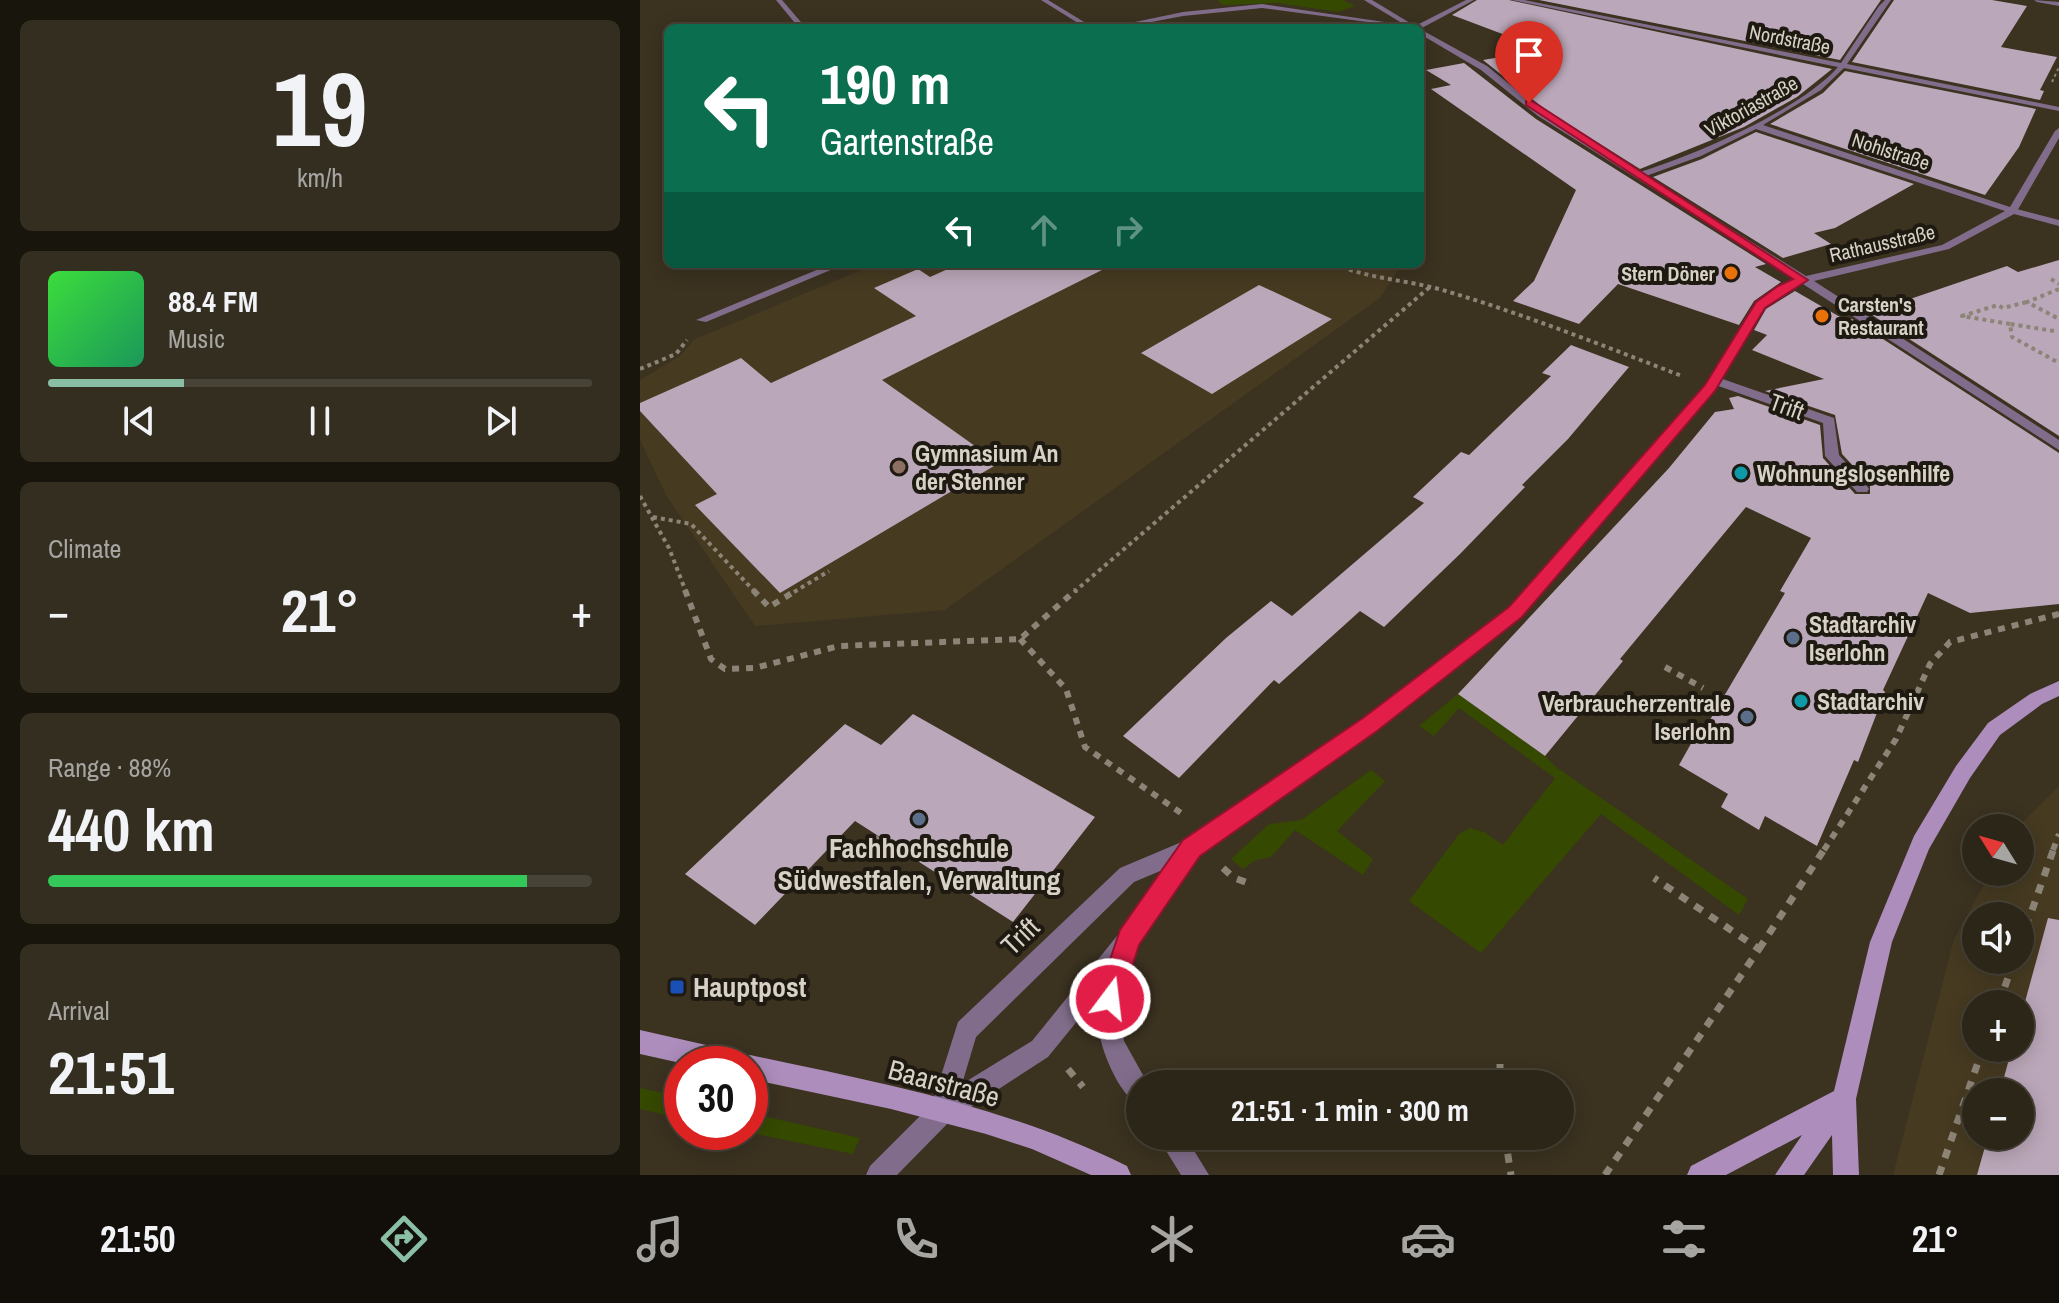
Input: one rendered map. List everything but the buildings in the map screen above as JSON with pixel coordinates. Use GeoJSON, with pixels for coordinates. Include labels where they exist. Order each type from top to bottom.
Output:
{"type":"FeatureCollection","features":[{"type":"Feature","properties":{"kind":"main road"},"geometry":{"type":"LineString","coordinates":[[1846,1175],[1844,1099],[1881,942],[1921,843],[1963,772],[1994,729],[2036,699],[2059,688]]}},
{"type":"Feature","properties":{"kind":"main road"},"geometry":{"type":"LineString","coordinates":[[640,1042],[664,1047]]}},
{"type":"Feature","properties":{"kind":"main road","name":"Baarstraße"},"geometry":{"type":"LineString","coordinates":[[768,1071],[942,1111],[1054,1144],[1118,1175]]}},
{"type":"Feature","properties":{"kind":"main road"},"geometry":{"type":"LineString","coordinates":[[1700,1175],[1844,1099]]}},
{"type":"Feature","properties":{"kind":"main road"},"geometry":{"type":"LineString","coordinates":[[1788,1175],[1844,1099]]}},
{"type":"Feature","properties":{"kind":"street"},"geometry":{"type":"LineString","coordinates":[[779,0],[795,24]]}},
{"type":"Feature","properties":{"kind":"street"},"geometry":{"type":"LineString","coordinates":[[1044,0],[1084,24]]}},
{"type":"Feature","properties":{"kind":"street"},"geometry":{"type":"LineString","coordinates":[[1367,0],[1408,24]]}},
{"type":"Feature","properties":{"kind":"street"},"geometry":{"type":"LineString","coordinates":[[1424,25],[1471,0]]}},
{"type":"Feature","properties":{"kind":"street","name":"Nordstraße"},"geometry":{"type":"LineString","coordinates":[[1515,0],[2059,109]]}},
{"type":"Feature","properties":{"kind":"street","name":"Viktoriastraße"},"geometry":{"type":"LineString","coordinates":[[1640,175],[1677,164],[1757,126],[1824,85],[1843,66],[1872,18],[1888,0]]}},
{"type":"Feature","properties":{"kind":"street"},"geometry":{"type":"LineString","coordinates":[[2037,0],[2059,4]]}},
{"type":"Feature","properties":{"kind":"street"},"geometry":{"type":"LineString","coordinates":[[1132,24],[1199,12],[1262,6],[1383,24]]}},
{"type":"Feature","properties":{"kind":"street"},"geometry":{"type":"LineString","coordinates":[[1424,34],[1484,68],[1541,114],[2059,446]]}},
{"type":"Feature","properties":{"kind":"street","name":"Nohlstraße"},"geometry":{"type":"LineString","coordinates":[[1757,126],[2013,211],[2059,223]]}},
{"type":"Feature","properties":{"kind":"street"},"geometry":{"type":"LineString","coordinates":[[2013,211],[2059,131]]}},
{"type":"Feature","properties":{"kind":"street","name":"Rathausstraße"},"geometry":{"type":"LineString","coordinates":[[1802,280],[1945,247],[2013,211]]}},
{"type":"Feature","properties":{"kind":"street"},"geometry":{"type":"LineString","coordinates":[[702,320],[830,268]]}},
{"type":"Feature","properties":{"kind":"street","name":"Trift"},"geometry":{"type":"LineString","coordinates":[[942,1111],[966,1030],[1127,875],[1191,848],[1370,724],[1516,612],[1712,384],[1760,305],[1782,289],[1802,280]]}},
{"type":"Feature","properties":{"kind":"street","name":"Trift"},"geometry":{"type":"LineString","coordinates":[[1712,384],[1829,421],[1832,456],[1862,489]]}},
{"type":"Feature","properties":{"kind":"street","name":"Trift"},"geometry":{"type":"LineString","coordinates":[[879,1175],[942,1111],[1040,1049],[1129,939],[1191,848]]}},
{"type":"Feature","properties":{"kind":"street","name":"Trift"},"geometry":{"type":"LineString","coordinates":[[1126,1073],[1116,1058],[1106,1019],[1114,979],[1129,939]]}},
{"type":"Feature","properties":{"kind":"street"},"geometry":{"type":"LineString","coordinates":[[1179,1150],[1196,1175]]}},
{"type":"Feature","properties":{"kind":"path"},"geometry":{"type":"LineString","coordinates":[[1343,268],[1355,273],[1431,286],[1539,320],[1712,384]]}},
{"type":"Feature","properties":{"kind":"path"},"geometry":{"type":"LineString","coordinates":[[2051,279],[2059,286],[2027,302],[2003,308],[1998,305],[1962,316],[2057,331]]}},
{"type":"Feature","properties":{"kind":"path"},"geometry":{"type":"LineString","coordinates":[[640,496],[669,548],[711,659],[725,669],[755,668],[839,646],[1020,639],[1263,427],[1431,286]]}},
{"type":"Feature","properties":{"kind":"path"},"geometry":{"type":"LineString","coordinates":[[2027,302],[2059,319]]}},
{"type":"Feature","properties":{"kind":"path"},"geometry":{"type":"LineString","coordinates":[[640,369],[676,354],[702,320]]}},
{"type":"Feature","properties":{"kind":"path"},"geometry":{"type":"LineString","coordinates":[[2010,324],[2012,337],[2059,363]]}},
{"type":"Feature","properties":{"kind":"path"},"geometry":{"type":"LineString","coordinates":[[653,517],[691,524],[769,607],[829,571]]}},
{"type":"Feature","properties":{"kind":"path"},"geometry":{"type":"LineString","coordinates":[[1605,1175],[1759,949],[1896,739],[1930,664],[1950,642],[1988,629],[2059,614]]}},
{"type":"Feature","properties":{"kind":"path"},"geometry":{"type":"LineString","coordinates":[[1020,639],[1066,689],[1085,747],[1212,833]]}},
{"type":"Feature","properties":{"kind":"path"},"geometry":{"type":"LineString","coordinates":[[1665,667],[1703,688]]}},
{"type":"Feature","properties":{"kind":"path"},"geometry":{"type":"LineString","coordinates":[[2034,905],[2059,834]]}},
{"type":"Feature","properties":{"kind":"path"},"geometry":{"type":"LineString","coordinates":[[1654,878],[1759,949]]}},
{"type":"Feature","properties":{"kind":"path"},"geometry":{"type":"LineString","coordinates":[[1939,1175],[1978,1062]]}},
{"type":"Feature","properties":{"kind":"path"},"geometry":{"type":"LineString","coordinates":[[1500,1064],[1500,1070]]}},
{"type":"Feature","properties":{"kind":"path"},"geometry":{"type":"LineString","coordinates":[[1507,1150],[1511,1175]]}},
{"type":"Feature","properties":{"kind":"shaded area","name":"Gymnasium An der Stenner"},"geometry":{"type":"Polygon","coordinates":[[[866,268],[1399,268],[1380,298],[945,610],[755,626],[666,495],[640,440],[640,380],[680,356],[695,339],[866,268]]]}},
{"type":"Feature","properties":{"kind":"shaded area"},"geometry":{"type":"Polygon","coordinates":[[[2059,786],[2059,1175],[1893,1175],[1954,939],[1962,925],[1962,974],[2034,974],[2034,902],[1974,902],[1983,886],[2034,886],[2034,814],[2031,814],[2059,786]]]}},
{"type":"Feature","properties":{"kind":"green space"},"geometry":{"type":"Polygon","coordinates":[[[1218,0],[1343,0],[1355,6],[1338,12],[1278,3],[1222,5],[1218,0]]]}},
{"type":"Feature","properties":{"kind":"green space"},"geometry":{"type":"Polygon","coordinates":[[[1458,694],[1556,767],[1748,899],[1739,915],[1601,814],[1481,953],[1409,901],[1459,834],[1470,828],[1484,832],[1503,845],[1555,778],[1459,708],[1434,736],[1419,726],[1458,694]]]}},
{"type":"Feature","properties":{"kind":"green space"},"geometry":{"type":"Polygon","coordinates":[[[1371,770],[1385,781],[1337,831],[1373,859],[1363,875],[1295,830],[1271,857],[1256,860],[1243,869],[1231,859],[1269,824],[1301,820],[1371,770]]]}},
{"type":"Feature","properties":{"kind":"green space"},"geometry":{"type":"Polygon","coordinates":[[[640,1088],[664,1093],[664,1115],[640,1109],[640,1088]]]}},
{"type":"Feature","properties":{"kind":"green space"},"geometry":{"type":"Polygon","coordinates":[[[768,1117],[860,1138],[853,1154],[768,1137],[768,1117]]]}},
{"type":"Feature","properties":{"kind":"place","name":"Stern Döner"},"geometry":{"type":"Point","coordinates":[1731,273]}},
{"type":"Feature","properties":{"kind":"place","name":"Carsten's Restaurant"},"geometry":{"type":"Point","coordinates":[1822,316]}},
{"type":"Feature","properties":{"kind":"place","name":"Gymnasium An der Stenner"},"geometry":{"type":"Point","coordinates":[899,467]}},
{"type":"Feature","properties":{"kind":"place","name":"Wohnungslosenhilfe"},"geometry":{"type":"Point","coordinates":[1741,473]}},
{"type":"Feature","properties":{"kind":"place","name":"Stadtarchiv Iserlohn"},"geometry":{"type":"Point","coordinates":[1793,638]}},
{"type":"Feature","properties":{"kind":"place","name":"Stadtarchiv"},"geometry":{"type":"Point","coordinates":[1801,701]}},
{"type":"Feature","properties":{"kind":"place","name":"Verbraucherzentrale Iserlohn"},"geometry":{"type":"Point","coordinates":[1747,717]}},
{"type":"Feature","properties":{"kind":"place","name":"Fachhochschule Südwestfalen, Verwaltung"},"geometry":{"type":"Point","coordinates":[919,819]}},
{"type":"Feature","properties":{"kind":"place","name":"Hauptpost"},"geometry":{"type":"Point","coordinates":[677,987]}},
{"type":"Feature","properties":{"kind":"route"},"geometry":{"type":"LineString","coordinates":[[1110,999],[1129,939],[1191,848],[1370,724],[1516,612],[1710,388],[1760,305],[1782,289],[1802,280],[1541,114],[1529,103]]}}]}
